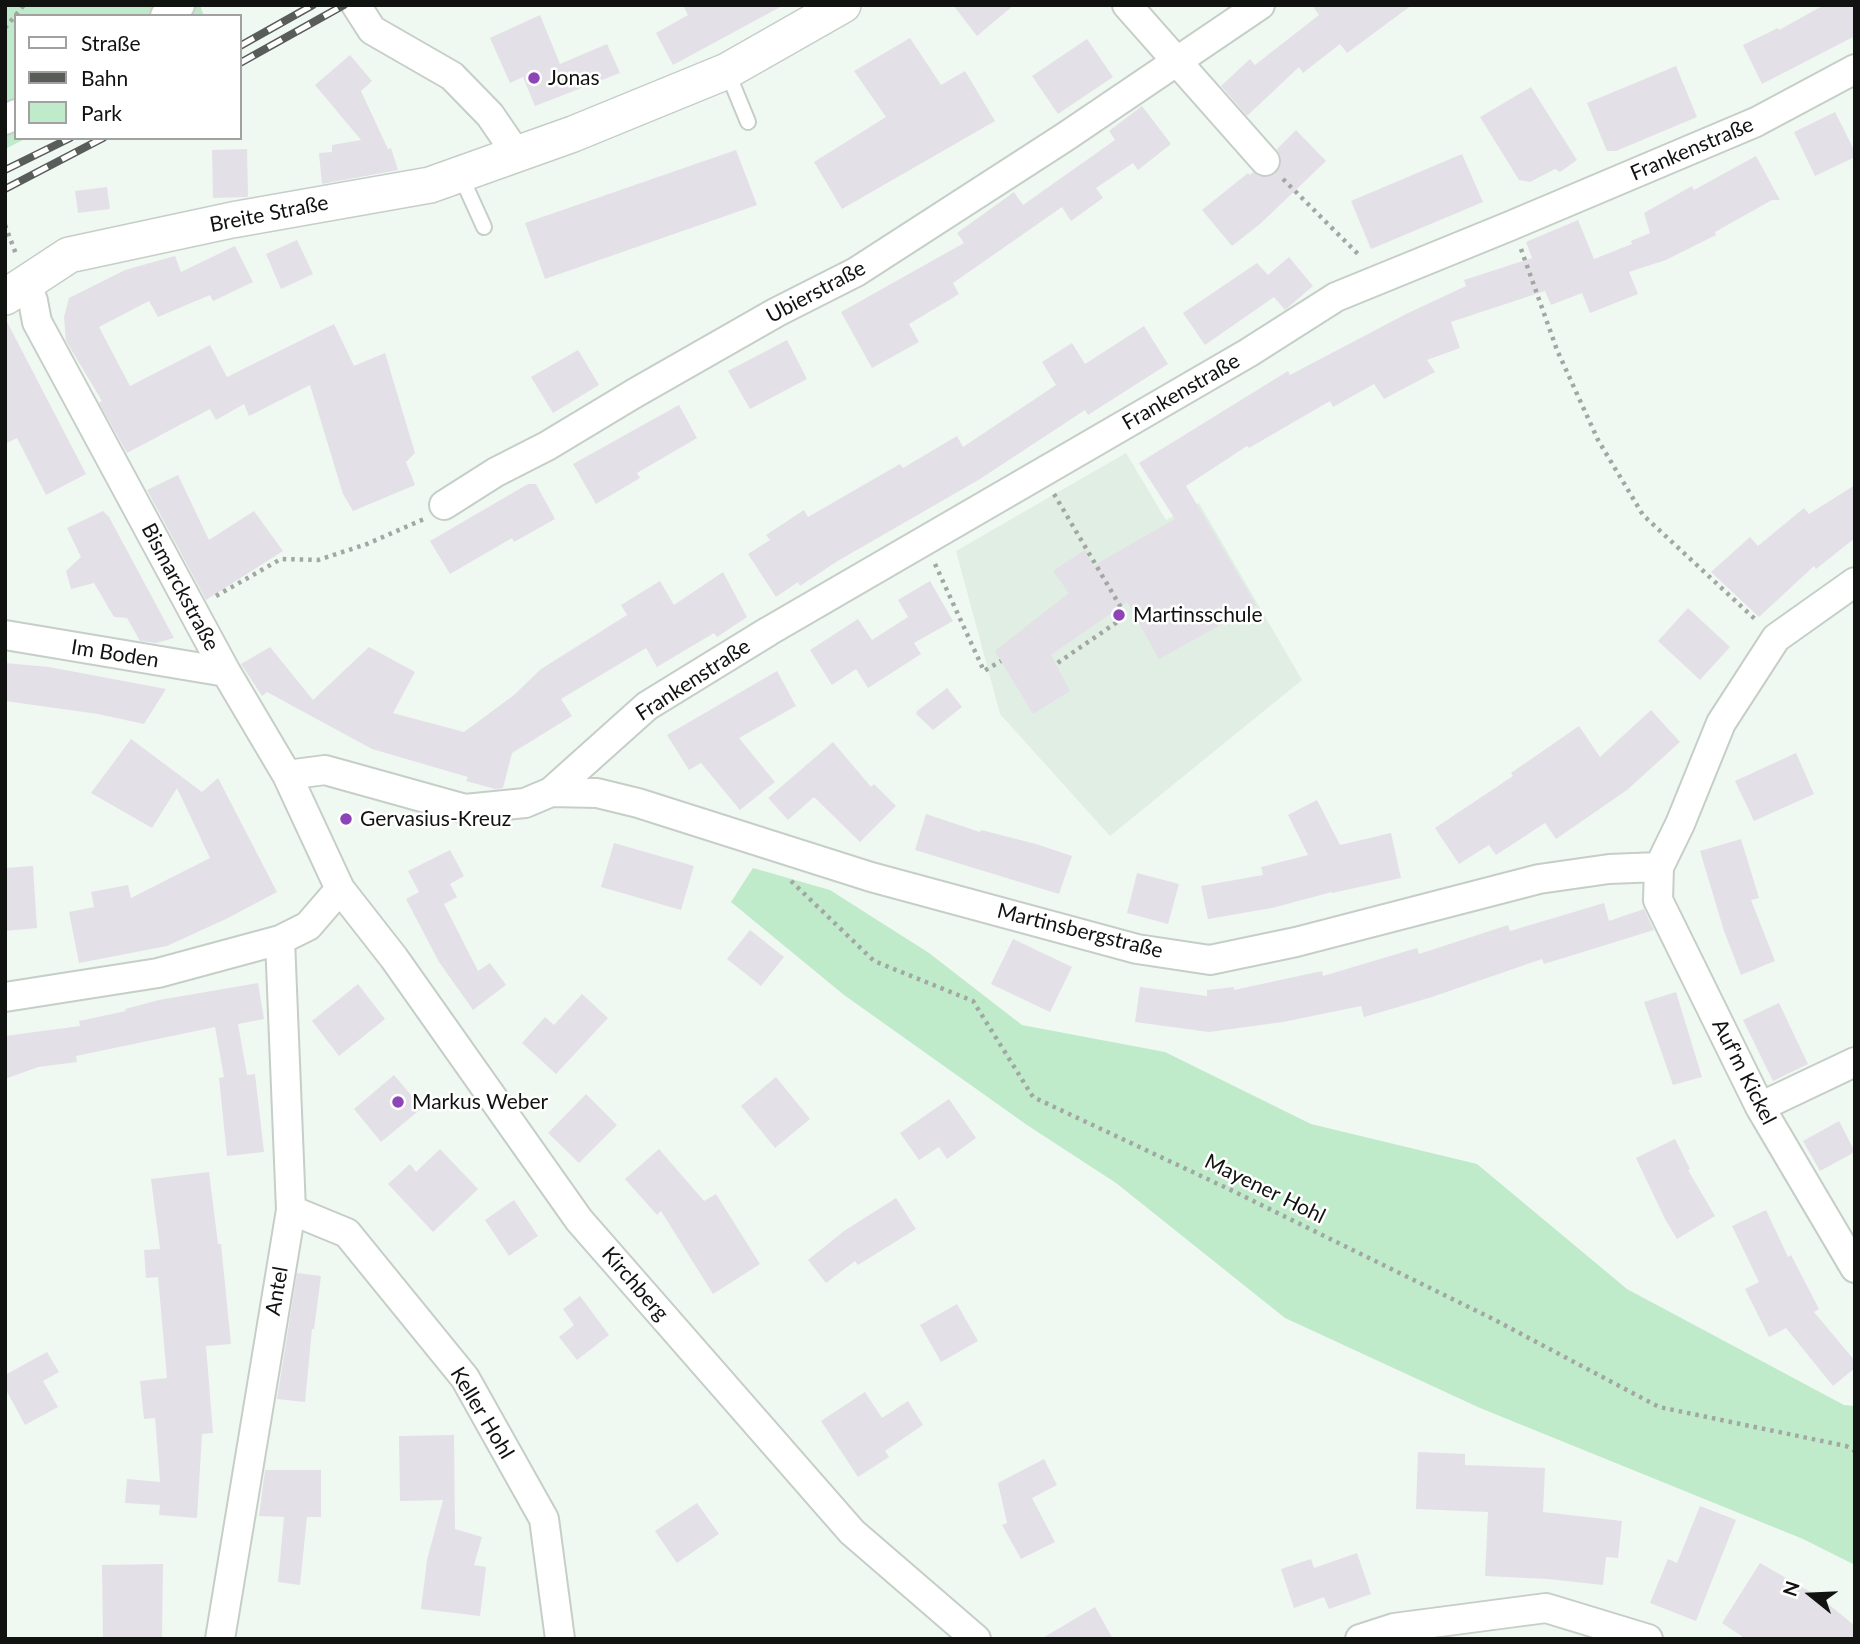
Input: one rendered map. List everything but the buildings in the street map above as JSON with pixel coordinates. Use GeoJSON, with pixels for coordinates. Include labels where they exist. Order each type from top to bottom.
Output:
{"type":"FeatureCollection","features":[{"type":"Feature","properties":{"kind":"street"},"geometry":{"type":"LineString","coordinates":[[356,5],[372,30],[452,76],[490,115],[516,153]]}},
{"type":"Feature","properties":{"kind":"street","name":"Breite Straße"},"geometry":{"type":"LineString","coordinates":[[16,290],[69,256],[232,220],[430,185],[573,134],[727,71],[843,5]]}},
{"type":"Feature","properties":{"kind":"street"},"geometry":{"type":"LineString","coordinates":[[1127,5],[1265,161]]}},
{"type":"Feature","properties":{"kind":"street","name":"Ubierstraße"},"geometry":{"type":"LineString","coordinates":[[443,505],[777,312],[856,272],[1260,5]]}},
{"type":"Feature","properties":{"kind":"street","name":"Frankenstraße"},"geometry":{"type":"LineString","coordinates":[[551,792],[647,706],[1041,472],[1248,353],[1336,297],[1756,122],[1855,69]]}},
{"type":"Feature","properties":{"kind":"street","name":"Bismarckstraße"},"geometry":{"type":"LineString","coordinates":[[16,290],[37,322],[226,672],[287,775],[340,889]]}},
{"type":"Feature","properties":{"kind":"street"},"geometry":{"type":"LineString","coordinates":[[1659,867],[1680,824],[1721,723],[1776,638],[1855,582]]}},
{"type":"Feature","properties":{"kind":"street","name":"Im Boden"},"geometry":{"type":"LineString","coordinates":[[5,635],[226,672]]}},
{"type":"Feature","properties":{"kind":"street","name":"Martinsbergstraße"},"geometry":{"type":"LineString","coordinates":[[287,775],[325,770],[465,809],[525,803],[551,792],[597,793],[638,803],[871,877],[1137,949],[1210,960],[1296,942],[1539,878],[1609,869],[1659,867]]}},
{"type":"Feature","properties":{"kind":"street","name":"Auf'm Kickel"},"geometry":{"type":"LineString","coordinates":[[1659,867],[1658,901],[1760,1107],[1855,1268]]}},
{"type":"Feature","properties":{"kind":"street"},"geometry":{"type":"LineString","coordinates":[[5,997],[158,974],[279,940],[308,926],[340,889]]}},
{"type":"Feature","properties":{"kind":"street","name":"Kirchberg"},"geometry":{"type":"LineString","coordinates":[[340,889],[394,958],[579,1220],[852,1532],[976,1639]]}},
{"type":"Feature","properties":{"kind":"street","name":"Antel"},"geometry":{"type":"LineString","coordinates":[[220,1639],[291,1210],[279,940]]}},
{"type":"Feature","properties":{"kind":"street"},"geometry":{"type":"LineString","coordinates":[[1760,1107],[1855,1062]]}},
{"type":"Feature","properties":{"kind":"street","name":"Keller Hohl"},"geometry":{"type":"LineString","coordinates":[[291,1210],[347,1233],[465,1378],[544,1519],[560,1639]]}},
{"type":"Feature","properties":{"kind":"street"},"geometry":{"type":"LineString","coordinates":[[1360,1639],[1394,1628],[1546,1608],[1648,1639]]}},
{"type":"Feature","properties":{"kind":"lane"},"geometry":{"type":"LineString","coordinates":[[727,71],[748,121]]}},
{"type":"Feature","properties":{"kind":"lane"},"geometry":{"type":"LineString","coordinates":[[460,174],[484,227]]}},
{"type":"Feature","properties":{"kind":"path"},"geometry":{"type":"LineString","coordinates":[[1291,186],[1339,232]]}},
{"type":"Feature","properties":{"kind":"path"},"geometry":{"type":"LineString","coordinates":[[1520,248],[1557,350],[1598,440],[1643,515],[1764,628]]}},
{"type":"Feature","properties":{"kind":"path"},"geometry":{"type":"LineString","coordinates":[[1041,472],[1126,616],[1056,664]]}},
{"type":"Feature","properties":{"kind":"path"},"geometry":{"type":"LineString","coordinates":[[197,617],[215,597],[281,559],[318,560],[367,544],[422,520],[443,505]]}},
{"type":"Feature","properties":{"kind":"path"},"geometry":{"type":"LineString","coordinates":[[924,541],[984,671],[1001,661]]}},
{"type":"Feature","properties":{"kind":"path","name":"Mayener Hohl"},"geometry":{"type":"LineString","coordinates":[[783,874],[874,961],[974,1001],[1034,1097],[1481,1313],[1659,1407],[1846,1446],[1855,1451]]}},
{"type":"Feature","properties":{"kind":"shaded area","name":"Martinsschule"},"geometry":{"type":"Polygon","coordinates":[[[1126,453],[1166,520],[1199,503],[1302,680],[1110,836],[1000,714],[956,551],[1126,453]]]}},
{"type":"Feature","properties":{"kind":"green space"},"geometry":{"type":"Polygon","coordinates":[[[5,5],[200,5],[203,14],[14,14],[14,140],[23,140],[5,149],[5,5]]]}},
{"type":"Feature","properties":{"kind":"green space"},"geometry":{"type":"Polygon","coordinates":[[[753,868],[830,890],[929,953],[1022,1025],[1165,1052],[1311,1124],[1477,1164],[1627,1289],[1844,1405],[1855,1406],[1855,1565],[1803,1539],[1480,1408],[1285,1318],[1116,1183],[1027,1125],[844,995],[731,902],[753,868]]]}},
{"type":"Feature","properties":{"kind":"railway"},"geometry":{"type":"LineString","coordinates":[[242,45],[313,5]]}},
{"type":"Feature","properties":{"kind":"railway"},"geometry":{"type":"LineString","coordinates":[[242,62],[344,5]]}},
{"type":"Feature","properties":{"kind":"railway"},"geometry":{"type":"LineString","coordinates":[[5,170],[66,140]]}},
{"type":"Feature","properties":{"kind":"railway"},"geometry":{"type":"LineString","coordinates":[[5,189],[99,140]]}},
{"type":"Feature","properties":{"kind":"place","name":"Jonas"},"geometry":{"type":"Point","coordinates":[534,78]}},
{"type":"Feature","properties":{"kind":"place","name":"Martinsschule"},"geometry":{"type":"Point","coordinates":[1119,615]}},
{"type":"Feature","properties":{"kind":"place","name":"Gervasius-Kreuz"},"geometry":{"type":"Point","coordinates":[346,819]}},
{"type":"Feature","properties":{"kind":"place","name":"Markus Weber"},"geometry":{"type":"Point","coordinates":[398,1102]}}]}
